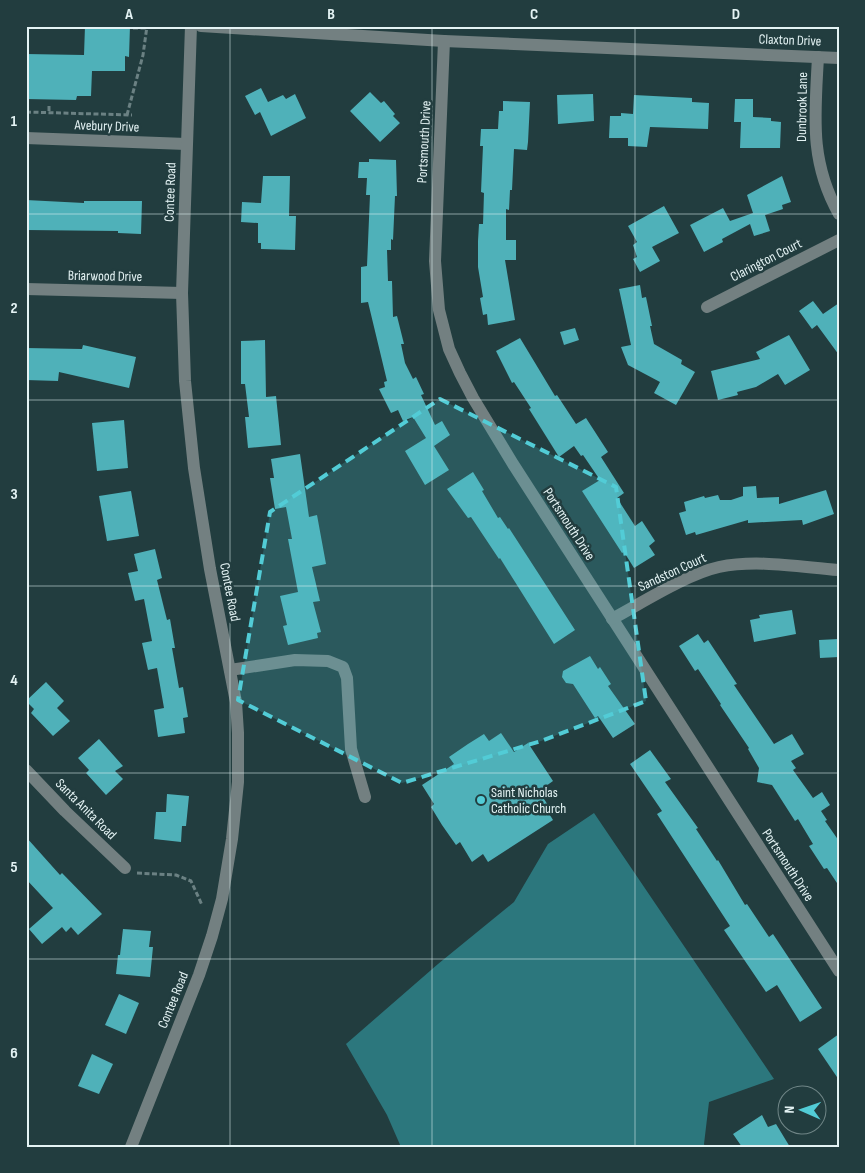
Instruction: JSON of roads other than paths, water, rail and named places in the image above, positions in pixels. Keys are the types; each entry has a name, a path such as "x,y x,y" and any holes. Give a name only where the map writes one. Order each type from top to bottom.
{"street":[{"name":"Contee Road","path":"131,1147 200,975 212,936 222,899 232,839 238,774 238,725 194,468 185,381 182,292 191,26"},
{"name":"Claxton Drive","path":"201,26 444,41 839,58"},
{"name":"Portsmouth Drive","path":"444,41 435,261 437,290 444,332 449,349 473,398 513,464 839,971"},
{"name":"Dunbrook Lane","path":"818,57 815,130 817,154 828,192 839,214"},
{"name":"Avebury Drive","path":"26,138 186,144"},
{"name":"Clarington Court","path":"707,307 839,240"},
{"name":"Briarwood Drive","path":"26,289 182,292"},
{"name":"Sandston Court","path":"612,619 692,577 718,567 754,564 838,570"},
{"path":"230,670 295,660 328,661 343,667 347,678 351,749 365,796"},
{"name":"Santa Anita Road","path":"26,770 65,811 125,868"}],"place":[{"name":"Saint Nicholas Catholic Church","path":"481,800"}]}
